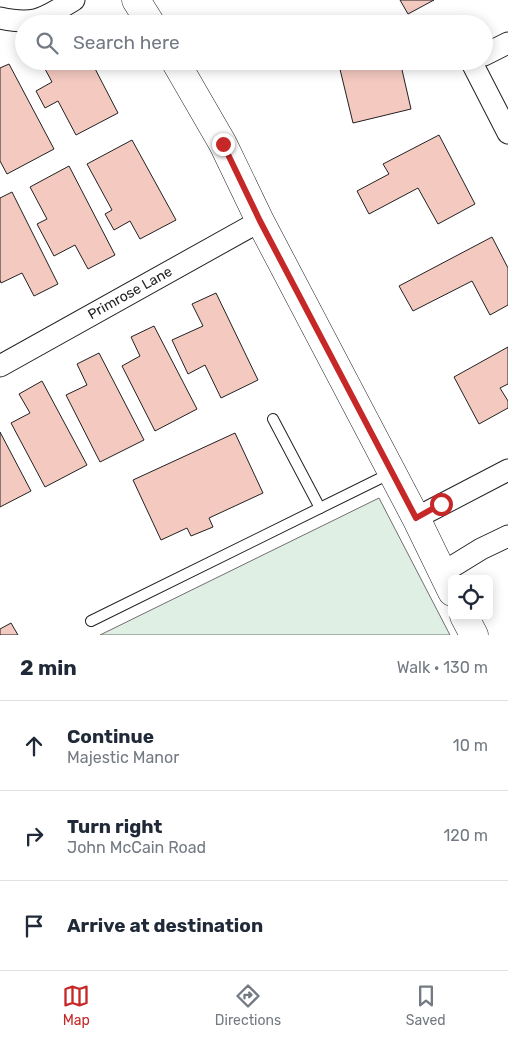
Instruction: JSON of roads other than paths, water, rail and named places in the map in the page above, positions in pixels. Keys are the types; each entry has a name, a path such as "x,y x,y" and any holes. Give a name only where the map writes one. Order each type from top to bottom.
{"main road":[{"path":"136,0 145,15"},
{"path":"180,70 223,144 260,221 416,518 447,583"},
{"path":"466,620 474,635"}],"street":[{"path":"48,15 74,0"},
{"path":"0,18 15,21"},
{"path":"493,50 508,43"},
{"path":"476,70 508,133"},
{"name":"Primrose Lane","path":"0,366 260,221"},
{"path":"416,518 508,470"},
{"path":"447,583 481,549 508,536"}],"lane":[{"path":"273,419 320,508"},
{"path":"91,621 392,472"}]}
